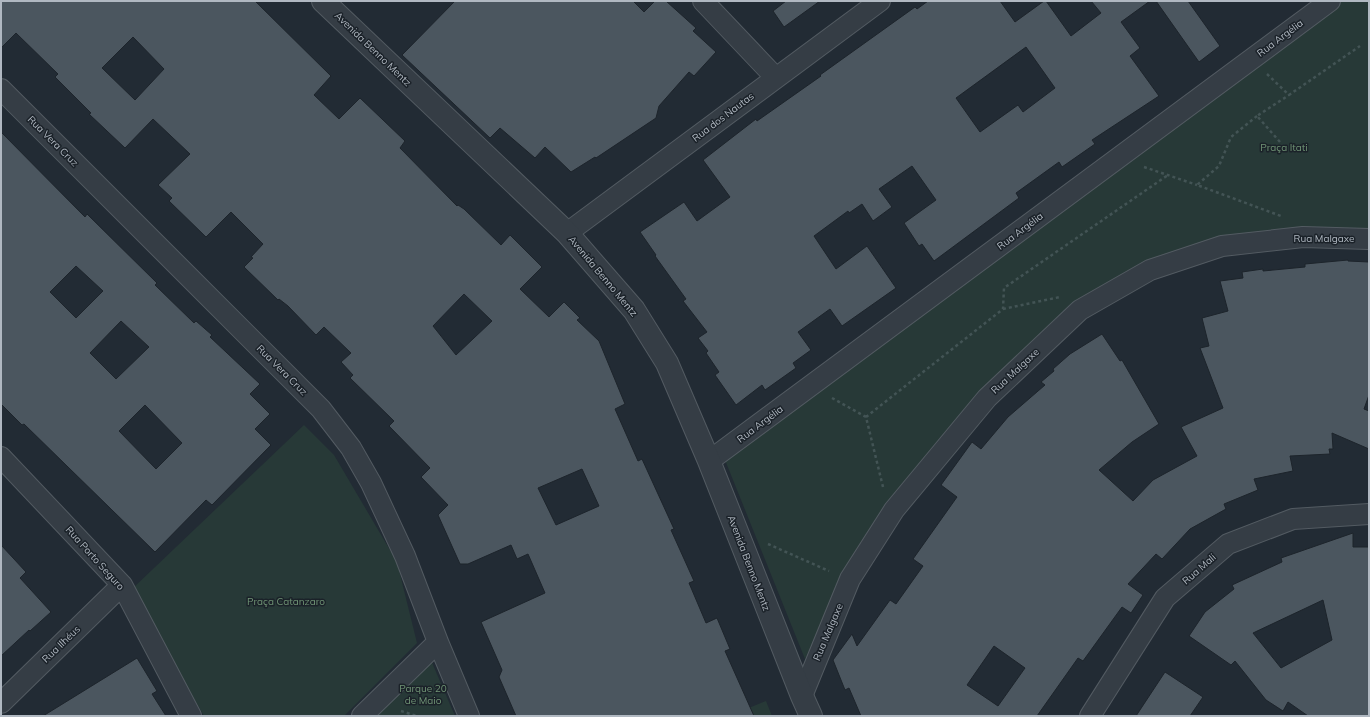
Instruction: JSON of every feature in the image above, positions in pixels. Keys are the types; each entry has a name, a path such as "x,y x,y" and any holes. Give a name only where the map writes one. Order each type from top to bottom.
{"street":[{"name":"Avenida Benno Mentz","path":"323,1 567,233 634,310 667,363 709,462 811,716"},
{"path":"703,1 776,78"},
{"name":"Rua dos Nautas","path":"567,233 880,1"},
{"name":"Rua Argélia","path":"709,462 1330,1"},
{"name":"Rua Vera Cruz","path":"1,90 321,409 351,448 371,482 405,556 438,642 469,716"},
{"name":"Rua Malgaxe","path":"802,696 850,579 894,510 987,398 1080,310 1150,270 1222,246 1303,237 1369,238"},
{"name":"Rua Porto Seguro","path":"1,458 122,585 191,716"},
{"name":"Rua Mali","path":"1090,716 1165,598 1228,544 1293,519 1369,514"},
{"name":"Rua Ilhéus","path":"1,703 122,585"},
{"path":"362,716 438,642"}],"path":[{"path":"1197,185 1219,166 1231,137 1257,116 1360,46"},
{"path":"1263,70 1289,94"},
{"path":"1257,116 1280,142"},
{"path":"1138,164 1285,217"},
{"path":"1003,309 1004,288 1168,175"},
{"path":"866,417 1003,309 1063,296"},
{"path":"836,392 829,397 866,417 884,492"},
{"path":"767,550 764,542 832,572"}],"green space":[{"name":"Praça Itati","path":"1339,1 1369,1 1369,229 1302,229 1083,298 844,578 805,659 725,460"},
{"name":"Praça Catanzaro","path":"304,425 334,455 397,562 417,643 344,716 204,716 131,590"},
{"name":"Parque 20 de Maio","path":"430,658 455,716 372,716"},
{"path":"766,701 772,716 729,716"}],"building":[{"path":"1,1 255,1 331,76 314,95 339,119 360,98 405,141 400,148 457,206 458,205 464,209 501,245 510,235 542,267 520,289 549,317 564,302 580,318 577,320 599,341 625,404 615,409 638,461 642,459 674,529 671,530 694,581 689,583 706,623 717,618 730,649 725,651 754,716 516,716 499,677 502,670 481,622 545,593 528,554 517,559 511,545 468,564 460,564 438,515 448,505 421,477 430,468 389,426 394,421 350,378 353,375 341,362 351,353 324,327 316,335 288,306 279,299 278,300 244,267 253,258 251,257 263,244 231,212 206,237 169,201 172,198 158,185 190,154 153,119 125,148 89,114 91,113 55,77 58,74 16,33 1,48","holes":["133,37 164,69 135,100 102,68","464,294 492,321 456,355 433,326","582,469 599,506 556,525 538,488"]},
{"path":"455,1 633,1 644,12 655,1 666,1 696,28 693,31 716,52 694,76 689,72 659,106 656,118 596,158 595,157 571,172 545,147 535,158 500,128 490,138 402,55"},
{"path":"786,1 820,1 784,27 773,11"},
{"path":"928,1 1000,1 1015,22 1046,1 1071,36 1101,13 1091,1 1150,1 1121,22 1140,48 1130,56 1159,96 1092,140 1095,144 1062,167 1059,162 1016,193 1019,198 934,261 922,244 919,246 904,223 936,200 912,166 879,189 892,207 873,221 862,204 849,213 848,211 814,236 836,269 867,246 896,288 842,326 830,309 798,332 811,350 793,363 796,368 765,390 762,385 736,405 715,375 719,372 706,353 708,351 698,338 707,332 683,301 686,299 655,256 656,255 640,232 684,202 697,221 730,197 703,160 756,119 757,121 821,76 820,75 915,7 917,9","holes":["1026,47 1055,88 1023,112 1018,105 980,132 956,98"]},
{"path":"1156,1 1188,1 1220,46 1199,62"},
{"path":"1,132 85,217 87,214 157,283 155,285 194,323 196,321 212,335 210,337 260,384 250,394 270,414 255,429 271,445 212,505 206,500 155,552 24,424 22,425 1,404","holes":["76,266 103,291 76,318 50,292","121,321 149,347 116,379 90,353","145,405 182,443 156,469 119,431"]},
{"path":"1348,260 1369,262 1369,395 1364,409 1369,411 1369,449 1332,433 1333,449 1329,449 1330,454 1290,456 1293,471 1254,479 1258,490 1224,504 1226,509 1190,529 1162,559 1156,554 1128,584 1143,595 1131,613 1122,607 1083,661 1078,658 1037,716 861,716 849,688 845,690 833,660 852,634 857,646 890,600 896,604 923,566 913,559 957,497 941,485 972,442 981,449 1008,417 1045,385 1041,382 1054,371 1053,369 1070,354 1102,334 1120,361 1122,360 1159,424 1132,442 1099,470 1133,501 1153,480 1197,456 1181,427 1223,408 1200,348 1209,346 1202,318 1228,311 1220,281 1243,278 1242,272 1263,269 1263,271 1305,267 1305,264","holes":["994,646 1025,668 998,706 967,685"]},
{"path":"1353,533 1353,547 1369,547 1369,716 1308,716 1288,702 1283,711 1266,700 1235,661 1231,665 1189,636 1205,612 1234,589 1232,585 1282,562 1281,558","holes":["1323,600 1332,640 1281,668 1253,633"]},
{"path":"1,545 26,572 20,578 51,612 1,656"},
{"path":"137,658 157,691 152,694 166,716 43,716"},
{"path":"1165,672 1203,697 1190,716 1136,716"}]}
